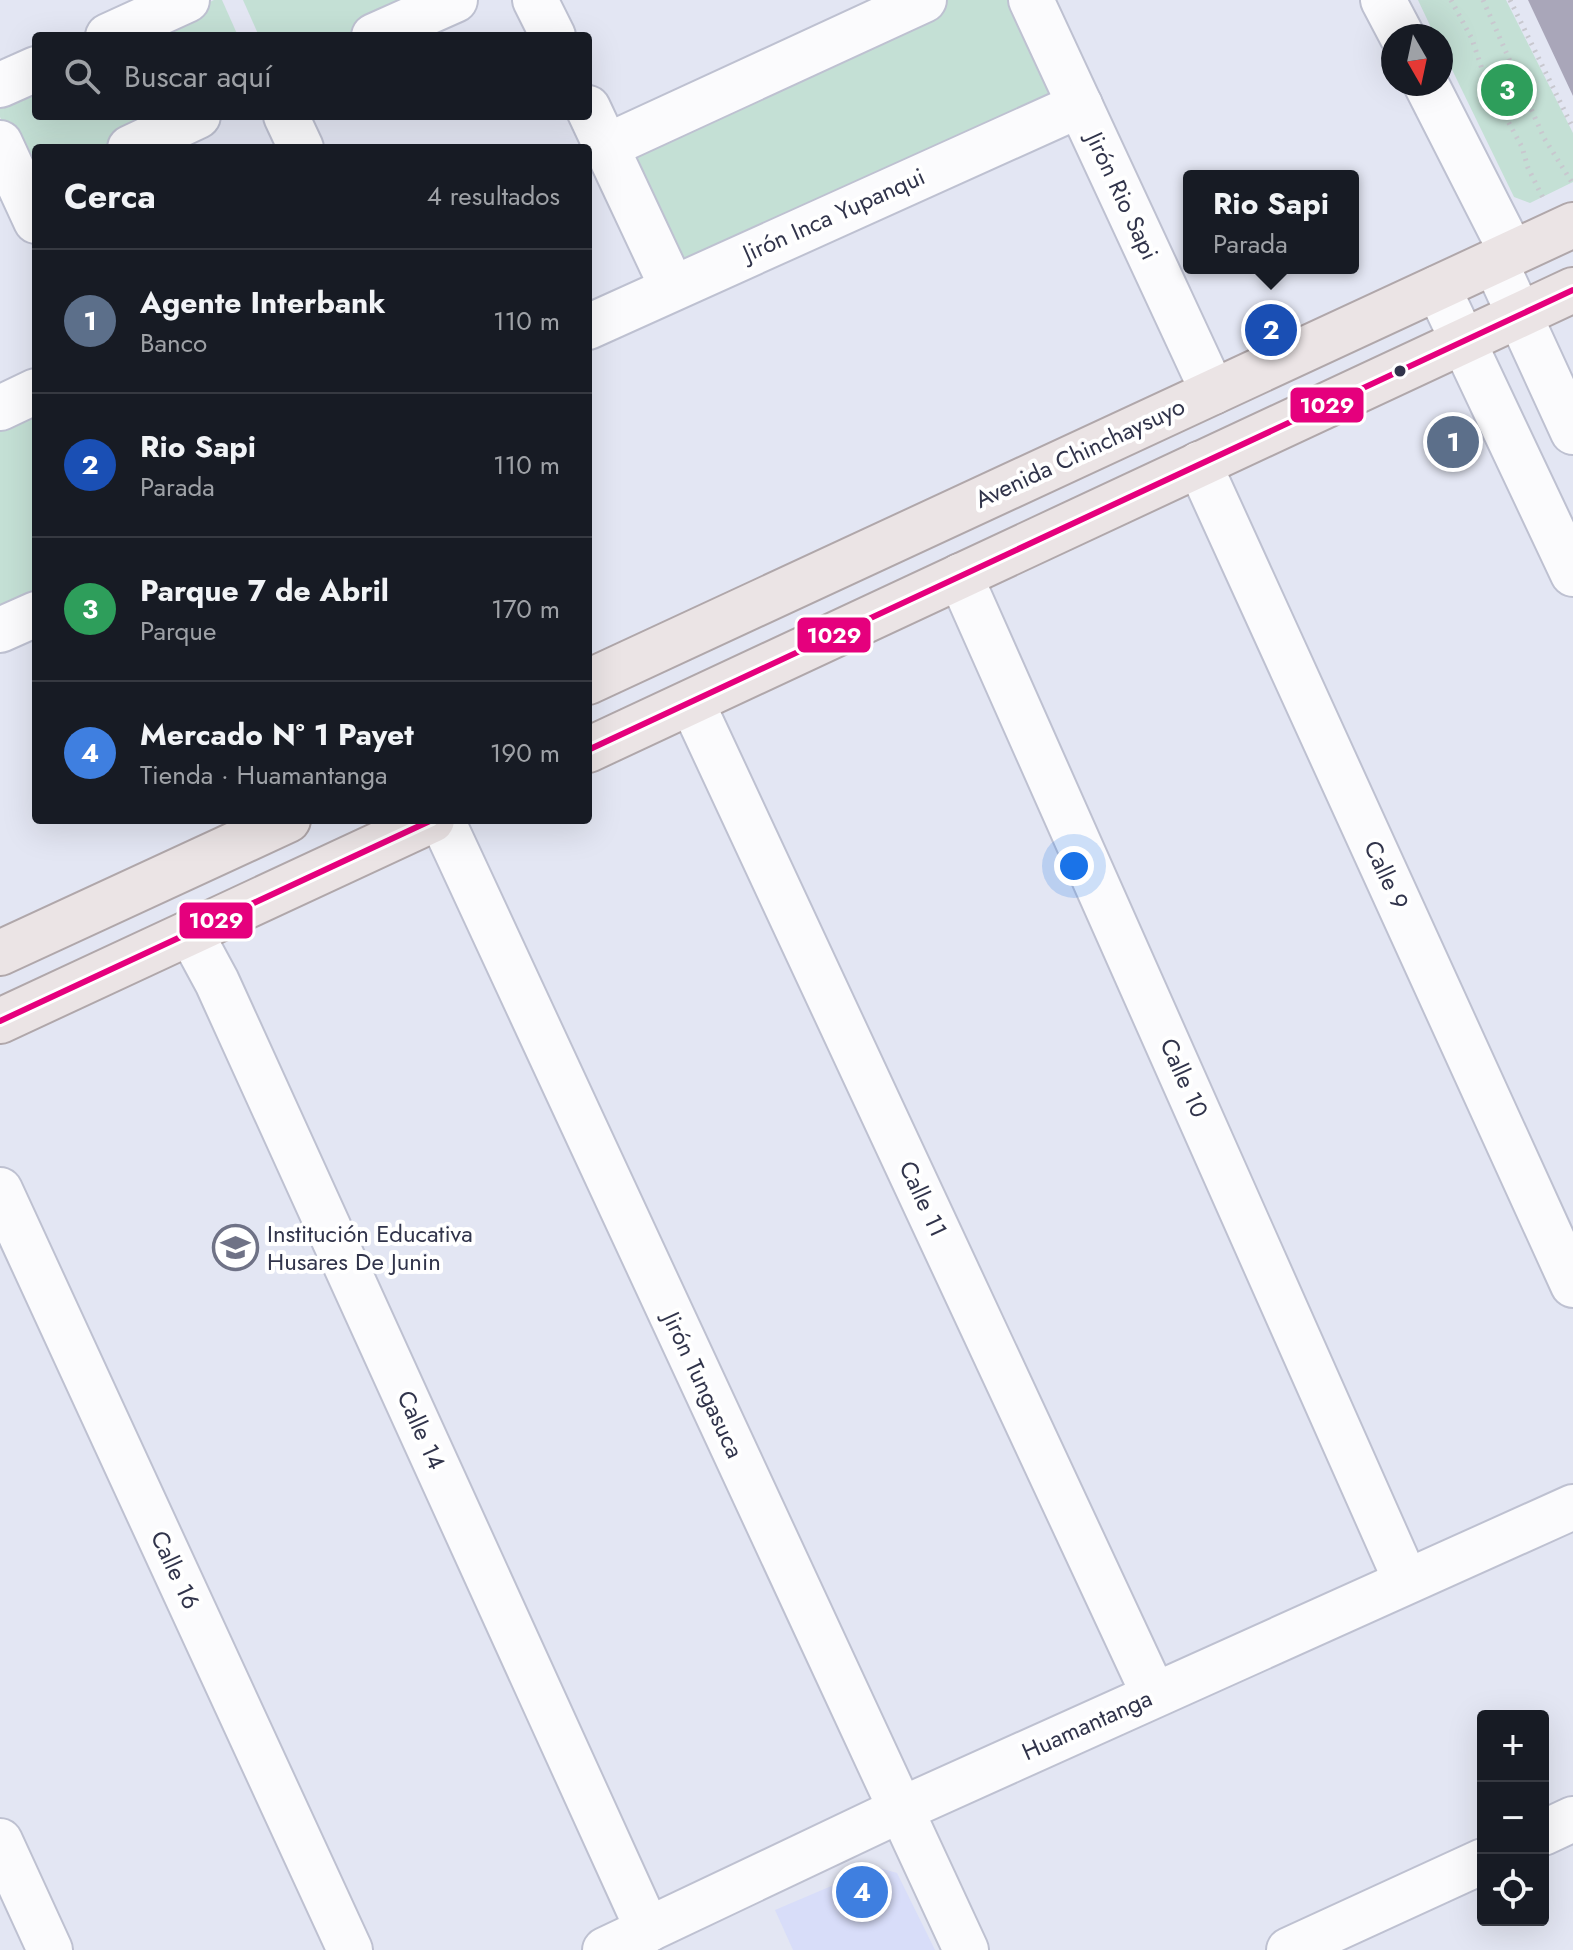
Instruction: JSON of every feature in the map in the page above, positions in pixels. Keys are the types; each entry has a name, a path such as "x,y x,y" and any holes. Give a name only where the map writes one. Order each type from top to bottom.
{"main road":[{"name":"Avenida Chinchaysuyo","path":"592,680 1504,258 1559,213"},
{"path":"592,748 1573,290"},
{"path":"0,953 279,824"},
{"path":"0,1021 423,824"}],"street":[{"path":"117,32 187,0"},
{"path":"383,32 455,0"},
{"path":"535,0 551,32"},
{"path":"672,287 597,127 924,0"},
{"name":"Jirón Rio Sapi","path":"1031,0 1213,392"},
{"path":"1383,0 1396,24"},
{"path":"0,85 32,71"},
{"path":"1431,96 1504,258 1520,316 1573,432"},
{"name":"Jirón Inca Yupanqui","path":"592,325 1080,105"},
{"path":"138,144 190,120"},
{"path":"288,120 299,144"},
{"path":"0,143 32,203"},
{"path":"1438,288 1573,574"},
{"path":"0,408 32,393"},
{"name":"Calle 9","path":"1199,464 1573,1285"},
{"name":"Calle 10","path":"960,576 1406,1581"},
{"path":"0,630 32,616"},
{"name":"Calle 11","path":"692,703 1154,1695"},
{"name":"Jirón Tungasuca","path":"444,824 966,1950"},
{"name":"Calle 14","path":"190,932 217,982 648,1930"},
{"name":"Calle 16","path":"0,1190 350,1950"},
{"name":"Huamantanga","path":"605,1950 900,1810 1573,1507"},
{"path":"1549,1830 1573,1819"},
{"path":"0,1841 50,1950"},
{"path":"1289,1950 1477,1864"}],"path":[{"path":"1451,0 1472,39 1486,81 1522,147 1533,181 1559,213"},
{"path":"1483,0 1544,138 1573,184"},
{"path":"1510,0 1573,128"}],"shaded area":[{"path":"876,1867 897,1873 935,1950 793,1950 775,1910"}],"green space":[{"path":"214,0 222,0 236,32 146,32"},
{"path":"243,0 427,0 354,32 257,32"},
{"path":"947,0 1019,0 1067,102 677,276 618,151"},
{"path":"1418,0 1506,0 1573,133 1573,182 1530,203 1514,197 1453,72 1453,24 1429,24"},
{"path":"32,85 32,120 166,120 115,144 32,144 31,184 0,117 0,100"},
{"path":"32,407 32,600 0,615 0,422"}],"building":[{"path":"1528,0 1573,0 1573,96"}],"transit line":[{"name":"1029","path":"592,748 1573,290"},
{"name":"1029","path":"0,1021 423,824"}],"place":[{"name":"Parque 7 de Abril","path":"1507,90"},
{"name":"Rio Sapi","path":"1271,330"},
{"name":"Agente Interbank","path":"1453,442"},
{"name":"Institución Educativa Husares De Junin","path":"236,1248"},
{"name":"Mercado N° 1 Payet","path":"862,1892"}]}
